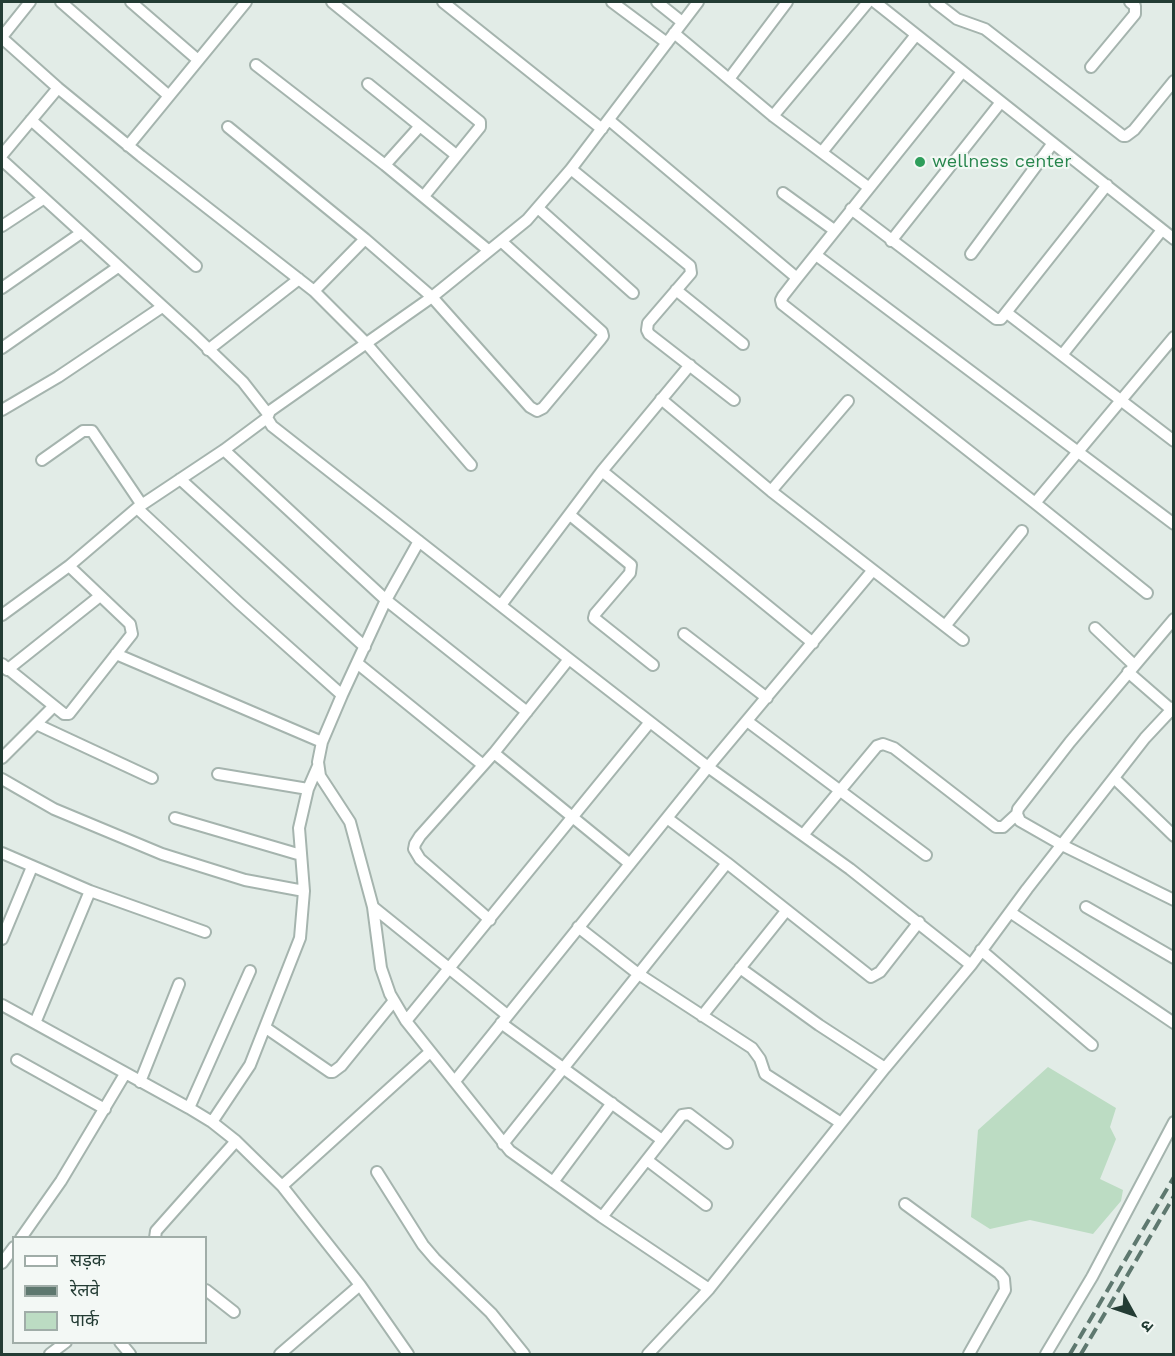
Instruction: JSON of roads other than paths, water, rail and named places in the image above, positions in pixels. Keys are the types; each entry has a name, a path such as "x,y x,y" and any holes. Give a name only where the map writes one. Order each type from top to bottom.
{"street":[{"path":"30,2 2,37 58,88 128,146 314,291 365,342 471,465"},
{"path":"61,2 169,96"},
{"path":"131,2 198,60"},
{"path":"128,146 246,2"},
{"path":"332,2 478,119 480,127 424,196"},
{"path":"443,2 602,129"},
{"path":"612,2 667,43"},
{"path":"657,2 682,22"},
{"path":"2,615 69,566 140,506 224,450 365,342 432,297 488,250 501,242 538,208 571,169 698,2"},
{"path":"729,79 787,2"},
{"path":"773,116 868,2"},
{"path":"875,2 1173,239"},
{"path":"935,2 957,19 985,29 1123,136 1134,130 1173,81"},
{"path":"1090,67 1135,14 1135,6 1130,2"},
{"path":"674,33 773,116 868,187"},
{"path":"822,152 916,35"},
{"path":"256,65 424,196 488,250"},
{"path":"962,72 868,187 781,300 785,307 1035,502 1147,593"},
{"path":"368,84 456,155"},
{"path":"2,155 58,88"},
{"path":"891,241 1001,102"},
{"path":"31,120 196,266"},
{"path":"609,120 797,278"},
{"path":"385,165 420,126"},
{"path":"228,127 432,297 530,408 537,411 543,408 603,336 602,332 501,242"},
{"path":"971,254 1053,143"},
{"path":"2,160 243,382 272,426 708,767 919,922 971,965"},
{"path":"571,169 690,266 691,273 648,322 647,330 649,334 734,400"},
{"path":"851,209 996,319 1001,319 1107,185"},
{"path":"783,193 834,230"},
{"path":"2,226 43,199"},
{"path":"538,208 633,293"},
{"path":"1062,355 1162,230"},
{"path":"2,288 81,233"},
{"path":"314,291 365,239"},
{"path":"816,255 1173,524"},
{"path":"2,348 118,267"},
{"path":"208,350 299,279"},
{"path":"676,290 743,344"},
{"path":"2,410 58,377 162,307"},
{"path":"1007,313 1173,441"},
{"path":"1035,502 1173,337"},
{"path":"501,605 602,471 690,365"},
{"path":"661,399 771,491 963,640"},
{"path":"771,491 848,401"},
{"path":"42,460 84,430 92,431 140,506 239,603 342,695"},
{"path":"224,450 386,600 527,712"},
{"path":"602,471 813,643"},
{"path":"180,479 365,647"},
{"path":"570,514 631,566 630,573 594,618 652,665"},
{"path":"945,626 1022,531"},
{"path":"212,1122 250,1065 300,938 304,891 299,828 308,789 318,766 322,742 386,600 419,541"},
{"path":"69,566 130,624 133,630 72,712 67,715 4,667 100,596"},
{"path":"455,1081 708,767 873,570"},
{"path":"803,835 838,790 877,746 888,744 996,827 1003,827 1017,814 1018,809 1070,741 1173,619"},
{"path":"648,1354 709,1289 885,1068 971,965 1145,738 1173,710 1095,628"},
{"path":"684,634 767,698"},
{"path":"116,654 322,742"},
{"path":"490,920 420,859 414,849 415,844 494,753 569,659"},
{"path":"357,663 483,765"},
{"path":"2,758 54,706"},
{"path":"747,721 926,855"},
{"path":"406,1021 650,722"},
{"path":"36,724 152,778"},
{"path":"494,753 630,864"},
{"path":"318,766 320,776 350,822 373,906 381,968 393,1002 406,1021 503,1144 520,1160 709,1289"},
{"path":"218,774 308,789"},
{"path":"1114,778 1173,836"},
{"path":"2,779 54,809 162,854 245,880 304,891"},
{"path":"1017,814 1020,821 1062,845 1173,900"},
{"path":"175,818 301,855"},
{"path":"667,818 727,862 871,977 880,972 919,922"},
{"path":"2,853 90,891 205,932"},
{"path":"503,1144 727,862"},
{"path":"2,939 32,867"},
{"path":"35,1023 90,891"},
{"path":"373,906 450,968 504,1019 563,1069 662,1140"},
{"path":"1086,907 1173,958"},
{"path":"702,1016 786,911"},
{"path":"1010,912 1173,1023"},
{"path":"578,927 638,973 756,1051 765,1074 841,1123"},
{"path":"981,950 1092,1045"},
{"path":"740,968 819,1025 885,1068"},
{"path":"189,1108 250,970"},
{"path":"140,1082 179,984"},
{"path":"266,1029 333,1072 341,1066 393,1002"},
{"path":"2,1005 189,1108 236,1141 282,1186 360,1285 408,1354"},
{"path":"282,1186 430,1052"},
{"path":"17,1060 105,1109"},
{"path":"22,1236 61,1181 125,1074"},
{"path":"553,1182 612,1104"},
{"path":"602,1217 685,1113 727,1143"},
{"path":"1046,1354 1092,1277 1173,1122"},
{"path":"155,1236 156,1231 236,1141"},
{"path":"647,1160 706,1205"},
{"path":"377,1172 423,1245 491,1313 524,1354"},
{"path":"905,1204 1004,1279 1005,1290 969,1354"},
{"path":"2,1263 12,1250"},
{"path":"280,1354 360,1285"},
{"path":"207,1291 234,1312"},
{"path":"50,1354 63,1344"}],"railway":[{"path":"1070,1354 1174,1177"},
{"path":"1081,1354 1174,1196"}],"place":[{"name":"wellness center","path":"920,162"}]}
